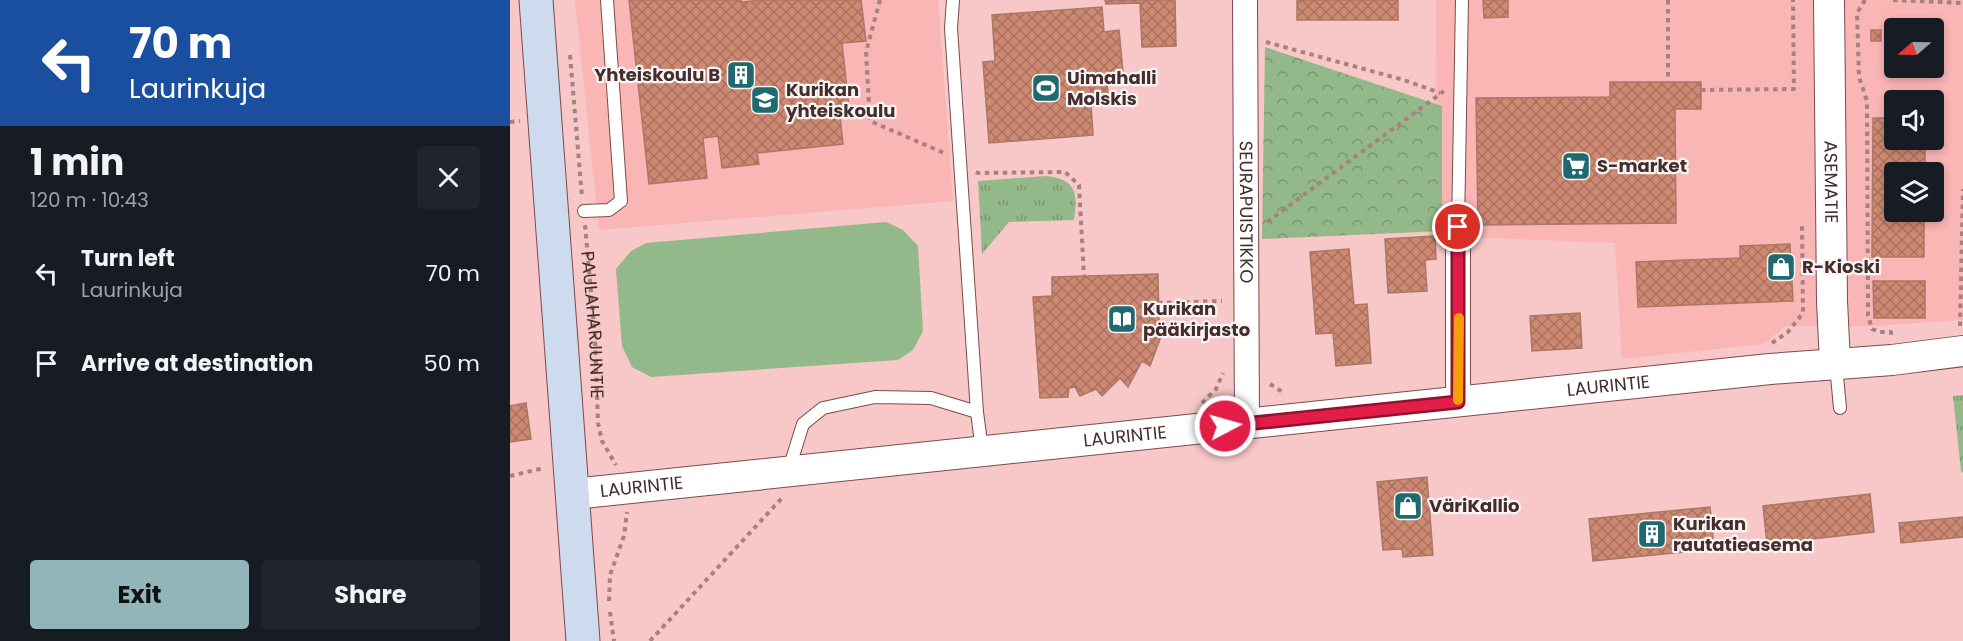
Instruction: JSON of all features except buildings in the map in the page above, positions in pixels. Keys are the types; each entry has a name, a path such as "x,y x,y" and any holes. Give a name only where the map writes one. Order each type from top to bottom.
{"main road":[{"name":"PAULAHARJUNTIE","path":"536,0 583,641"}],"street":[{"name":"SEURAPUISTIKKO","path":"1245,0 1247,424"},
{"name":"ASEMATIE","path":"1829,0 1832,301 1835,363"},
{"path":"1458,227 1458,402"},
{"name":"LAURINTIE","path":"573,494 623,489 787,483 982,453 1770,369 1962,352"}],"lane":[{"path":"584,211 609,210 621,201 608,0"},
{"path":"953,0 951,28 977,412 982,453"},
{"path":"1458,227 1462,0"},
{"path":"1835,363 1840,408"},
{"path":"787,483 803,424 823,408 875,397 931,398 977,412"}],"path":[{"path":"1668,0 1668,82"},
{"path":"1701,90 1794,89 1793,0"},
{"path":"1865,0 1857,13 1859,77 1867,101 1868,315"},
{"path":"1893,0 1963,3"},
{"path":"1261,40 1404,80 1441,93"},
{"name":"PAULAHARJUNTIE","path":"569,48 595,337 598,423 602,441 620,471 628,517 624,536 610,575 609,603 614,641"},
{"path":"1262,226 1461,79"},
{"path":"1962,352 1963,189"},
{"path":"1770,369 1767,346 1788,333 1803,313 1802,226"},
{"path":"1083,252 1084,276"},
{"path":"1158,303 1222,302"},
{"path":"650,641 787,483"}],"shaded area":[{"name":"Kurikan yhteiskoulu","path":"575,0 938,0 953,201 599,230"},
{"path":"1436,0 1963,0 1963,320 1874,326 1786,326 1763,344 1622,359 1615,243 1435,236"}],"green space":[{"path":"1265,47 1442,106 1442,231 1262,239"},
{"path":"1046,176 1064,180 1073,189 1076,202 1074,220 1009,222 982,254 978,181"},
{"path":"886,222 903,230 918,246 923,331 913,350 898,360 651,377 632,367 622,346 616,269 631,251 646,243"},
{"path":"1963,395 1963,473 1953,396"}],"slow traffic":[{"path":"1458,400 1459,318"}],"place":[{"name":"Yhteiskoulu B","path":"741,75"},
{"name":"Uimahalli Molskis","path":"1046,88"},
{"name":"Kurikan yhteiskoulu","path":"765,100"},
{"name":"S-market","path":"1576,166"},
{"name":"R-Kioski","path":"1781,267"},
{"name":"Kurikan pääkirjasto","path":"1122,319"},
{"name":"VäriKallio","path":"1408,506"},
{"name":"Kurikan rautatieasema","path":"1652,534"}],"route":[{"path":"1225,426 1458,402 1458,227"}]}
